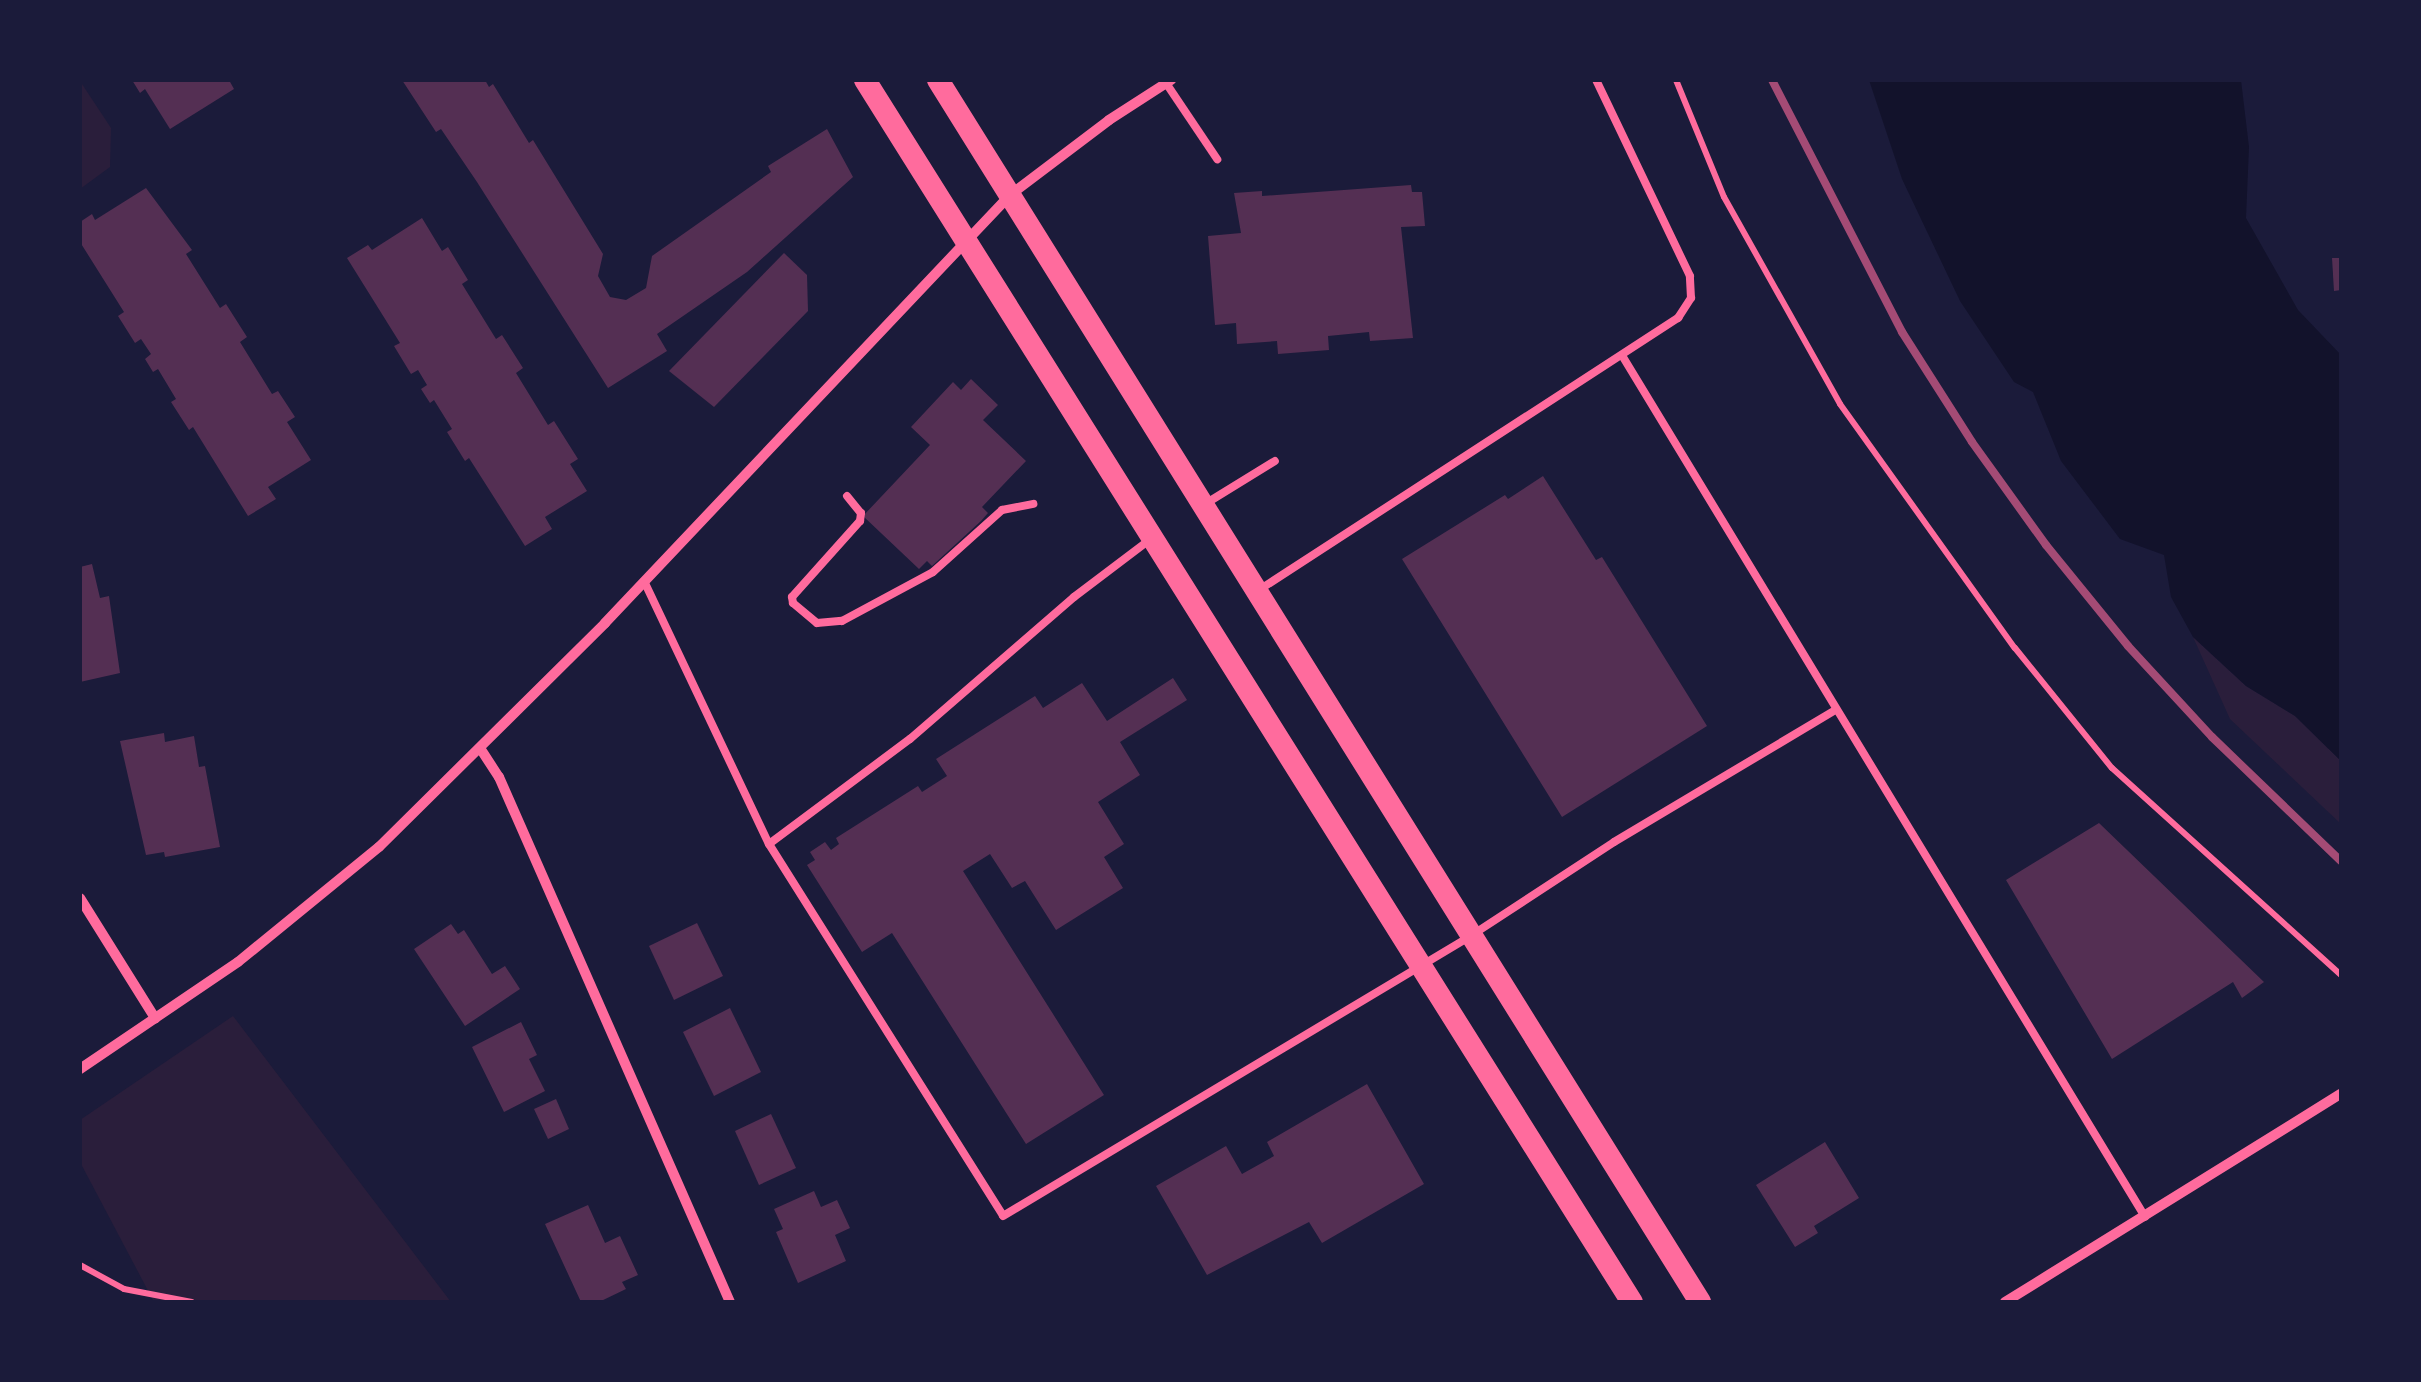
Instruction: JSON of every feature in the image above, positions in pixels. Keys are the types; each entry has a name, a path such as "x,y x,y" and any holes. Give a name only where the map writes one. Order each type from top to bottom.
{"main road":[{"path":"865,80 1632,1302"},
{"path":"938,80 1700,1302"}],"street":[{"path":"80,1069 308,908 379,847 644,581 1010,196 1168,82"},
{"path":"480,748 499,778 730,1302"},
{"path":"80,898 155,1018"},
{"path":"2005,1302 2341,1094"}],"lane":[{"path":"1255,592 1678,318 1691,298 1690,276 1596,80"},
{"path":"1168,82 1216,159"},
{"path":"1623,356 2145,1216"},
{"path":"1201,506 1275,461"},
{"path":"847,496 861,513 860,521 792,597 793,603 817,622 842,620 918,580 946,562 1002,510 1033,504"},
{"path":"769,844 910,739 1074,597 1152,538"},
{"path":"644,581 769,844 1003,1216 1420,967 1614,842 1835,710"}],"path":[{"path":"1676,80 1724,197 1840,404 2015,648 2112,768 2341,975"},
{"path":"80,1265 124,1288 192,1302"}],"shaded area":[{"path":"1869,80 2241,80 2249,147 2246,218 2298,310 2341,355 2341,761 2295,716 2246,686 2193,637 2171,597 2164,555 2120,539 2061,461 2033,392 2014,382 1960,301 1902,179"},
{"path":"80,81 111,128 110,167 80,189"},
{"path":"2193,637 2246,686 2295,716 2341,761 2341,824 2230,719"},
{"path":"233,1016 451,1302 154,1302 80,1162 80,1120"}],"building":[{"path":"132,80 229,80 234,89 170,129 145,89 140,93"},
{"path":"402,80 485,80 489,87 493,84 529,143 533,140 603,254 598,276 610,297 626,300 646,288 652,256 771,172 768,166 827,129 853,177 747,272 657,334 667,351 608,388 477,182 441,129 436,132"},
{"path":"1411,185 1412,192 1422,192 1425,226 1401,227 1413,338 1370,341 1369,332 1328,336 1329,350 1278,354 1277,341 1237,344 1236,323 1215,325 1208,236 1241,233 1234,193 1262,191 1262,196"},
{"path":"146,188 192,250 186,254 220,308 226,304 247,337 240,342 272,394 278,391 295,417 287,422 311,460 268,487 276,499 248,516 193,427 189,430 171,402 176,399 158,369 153,372 145,359 151,354 141,339 135,343 118,316 124,312 80,242 80,222 92,214 95,220"},
{"path":"422,218 442,251 448,247 468,280 462,284 496,339 502,335 523,368 516,373 548,425 554,421 578,459 570,464 587,491 545,517 552,529 525,546 469,458 465,461 447,432 452,429 434,400 430,403 421,389 427,385 418,370 411,374 394,346 400,343 347,258 368,245 372,250"},
{"path":"784,253 807,275 808,311 714,407 669,371"},
{"path":"2332,258 2341,258 2341,290 2334,291"},
{"path":"971,379 998,405 983,420 1026,461 982,507 988,513 981,521 932,566 927,561 919,569 863,516 930,445 911,427 953,382 961,390"},
{"path":"1543,476 1596,560 1602,557 1707,726 1562,817 1402,559"},
{"path":"92,564 100,598 109,596 120,673 80,682 80,567"},
{"path":"1173,678 1187,700 1120,742 1140,775 1098,802 1124,844 1104,857 1123,888 1056,930 1025,881 1012,888 990,854 963,871 1104,1095 1026,1144 892,933 862,952 807,865 815,860 810,852 825,842 831,850 839,844 836,838 918,786 922,792 947,776 936,759 1035,696 1043,708 1082,683 1107,721"},
{"path":"164,733 165,742 194,736 199,767 205,766 220,847 165,857 164,852 146,855 120,741"},
{"path":"2099,823 2264,982 2242,998 2233,982 2112,1059 2006,880"},
{"path":"697,923 723,976 674,1000 649,946"},
{"path":"451,924 458,934 464,930 492,974 505,966 520,989 465,1026 414,949"},
{"path":"730,1008 761,1072 714,1096 683,1032"},
{"path":"521,1022 537,1055 529,1059 545,1091 504,1112 472,1047"},
{"path":"1367,1084 1424,1184 1322,1243 1309,1222 1207,1275 1156,1186 1226,1146 1242,1174 1274,1156 1267,1142"},
{"path":"556,1099 569,1129 548,1139 534,1109"},
{"path":"771,1114 796,1168 759,1185 735,1131"},
{"path":"1825,1142 1859,1198 1814,1226 1818,1233 1795,1247 1756,1185"},
{"path":"814,1191 821,1207 837,1200 850,1228 835,1235 846,1261 798,1283 776,1232 783,1229 774,1209"},
{"path":"588,1205 605,1243 620,1236 638,1275 622,1282 626,1289 599,1302 581,1302 545,1224"}],"railway":[{"path":"1772,80 1902,332 1972,442 2046,545 2128,646 2212,737 2341,861"}]}
